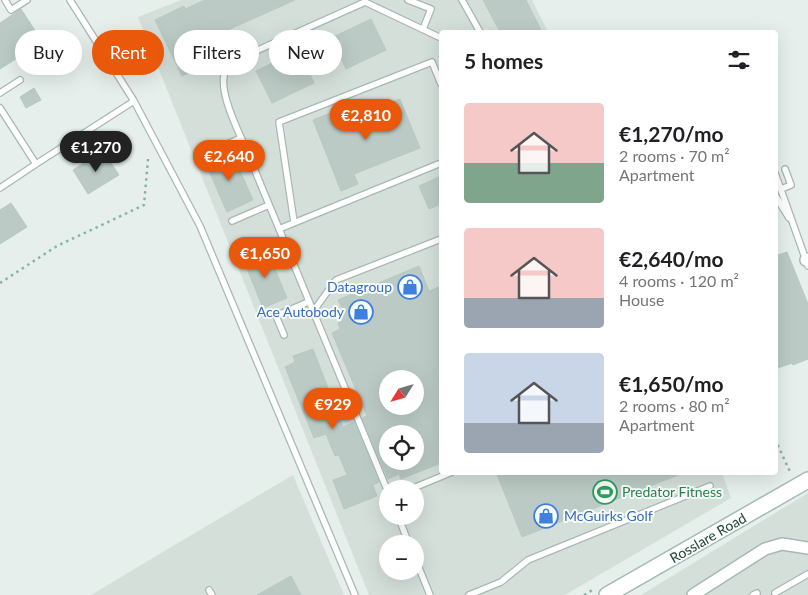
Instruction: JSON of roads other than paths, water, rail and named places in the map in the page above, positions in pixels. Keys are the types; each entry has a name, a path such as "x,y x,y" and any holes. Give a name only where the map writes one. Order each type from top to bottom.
{"main road":[{"name":"Rosslare Road","path":"607,595 808,480"}],"street":[{"path":"693,595 765,549 782,544 808,548"}],"lane":[{"path":"5,0 11,10 27,0"},
{"path":"70,0 134,102 200,226 355,595"},
{"path":"408,0 431,10 423,29"},
{"path":"462,0 479,30"},
{"path":"383,480 241,138 222,82 226,68 238,59 365,1 439,37"},
{"path":"294,222 279,122 432,62 439,79"},
{"path":"0,93 20,80"},
{"path":"0,188 134,102"},
{"path":"0,108 36,164"},
{"path":"212,151 241,138"},
{"path":"279,229 439,164"},
{"path":"781,189 791,185 785,169"},
{"path":"778,181 788,208 789,218"},
{"path":"778,200 789,218 807,262"},
{"path":"232,221 269,205"},
{"path":"312,313 336,280 439,240"},
{"path":"284,335 276,316 308,302"},
{"path":"424,484 445,475"},
{"path":"469,595 500,582 528,560 710,486"},
{"path":"775,593 808,574"},
{"path":"424,580 430,595"}],"place":[{"name":"Datagroup","path":"410,287"},
{"name":"Ace Autobody","path":"361,312"},
{"name":"Predator Fitness","path":"605,492"},
{"name":"McGuirks Golf","path":"546,516"}]}
